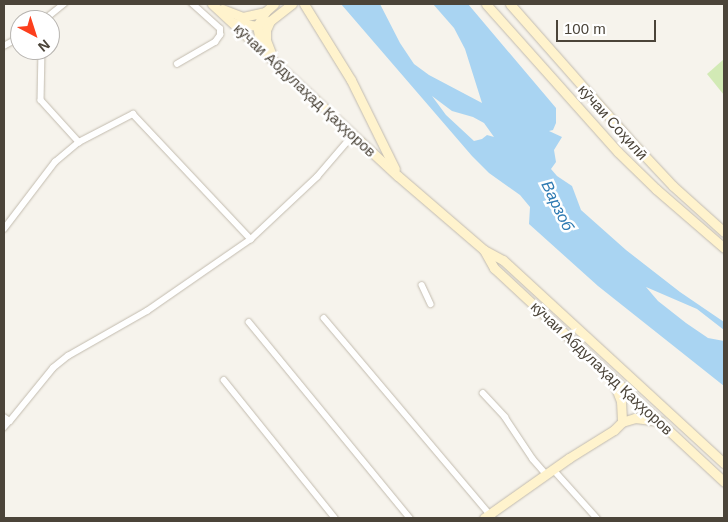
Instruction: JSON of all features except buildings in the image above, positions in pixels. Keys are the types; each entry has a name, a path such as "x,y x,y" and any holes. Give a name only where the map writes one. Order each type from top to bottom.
{"main road":[{"path":"213,4 243,18 265,12"},
{"name":"кӯчаи Абдулаҳад Қаҳҳоров","path":"213,4 262,47 398,176 484,250 503,260 724,462"},
{"path":"262,47 257,26 265,12 274,4"},
{"path":"232,22 257,26 270,21 291,4"},
{"name":"кӯчаи Абдулаҳад Қаҳҳоров","path":"304,4 351,80 398,176"},
{"path":"486,4 571,102 656,189 724,248"},
{"name":"кӯчаи Соҳилӣ","path":"510,4 584,90 673,186 724,232"},
{"path":"270,21 266,30 266,40 269,50 280,65"},
{"path":"571,102 581,99 584,90"},
{"name":"кӯчаи Абдулаҳад Қаҳҳоров","path":"484,250 494,268 724,482"},
{"path":"613,380 621,401 622,422"},
{"path":"489,517 550,471 614,430 622,422 635,418 660,421"}],"street":[{"path":"177,64 215,42 220,35 220,29 192,4"},
{"path":"42,60 41,100 79,142"},
{"path":"4,229 55,162 79,142 129,115 136,115 251,239"},
{"path":"4,428 53,368 68,356 147,311 251,239 317,177 353,135"},
{"path":"422,285 431,304"},
{"path":"324,318 489,517"},
{"path":"249,322 410,518"},
{"path":"224,380 335,518"},
{"path":"483,393 505,417 533,459 550,471 597,518"},
{"path":"4,417 10,421"}],"green space":[{"path":"724,59 724,95 707,74"}],"water":[{"name":"Варзоб","path":"341,4 380,4 400,43 414,64 429,75 482,103 465,49 454,28 433,4 468,4 556,108 556,123 553,130 549,131 562,137 554,150 556,162 551,169 557,176 572,186 581,210 626,250 680,292 724,322 724,330 697,309 646,287 658,301 686,323 708,338 724,341 724,386 598,286 529,224 530,207 520,195 489,173 472,156","holes":["432,96 452,111 473,117 484,123 494,137 487,135 482,139 474,141 446,115"]}]}
